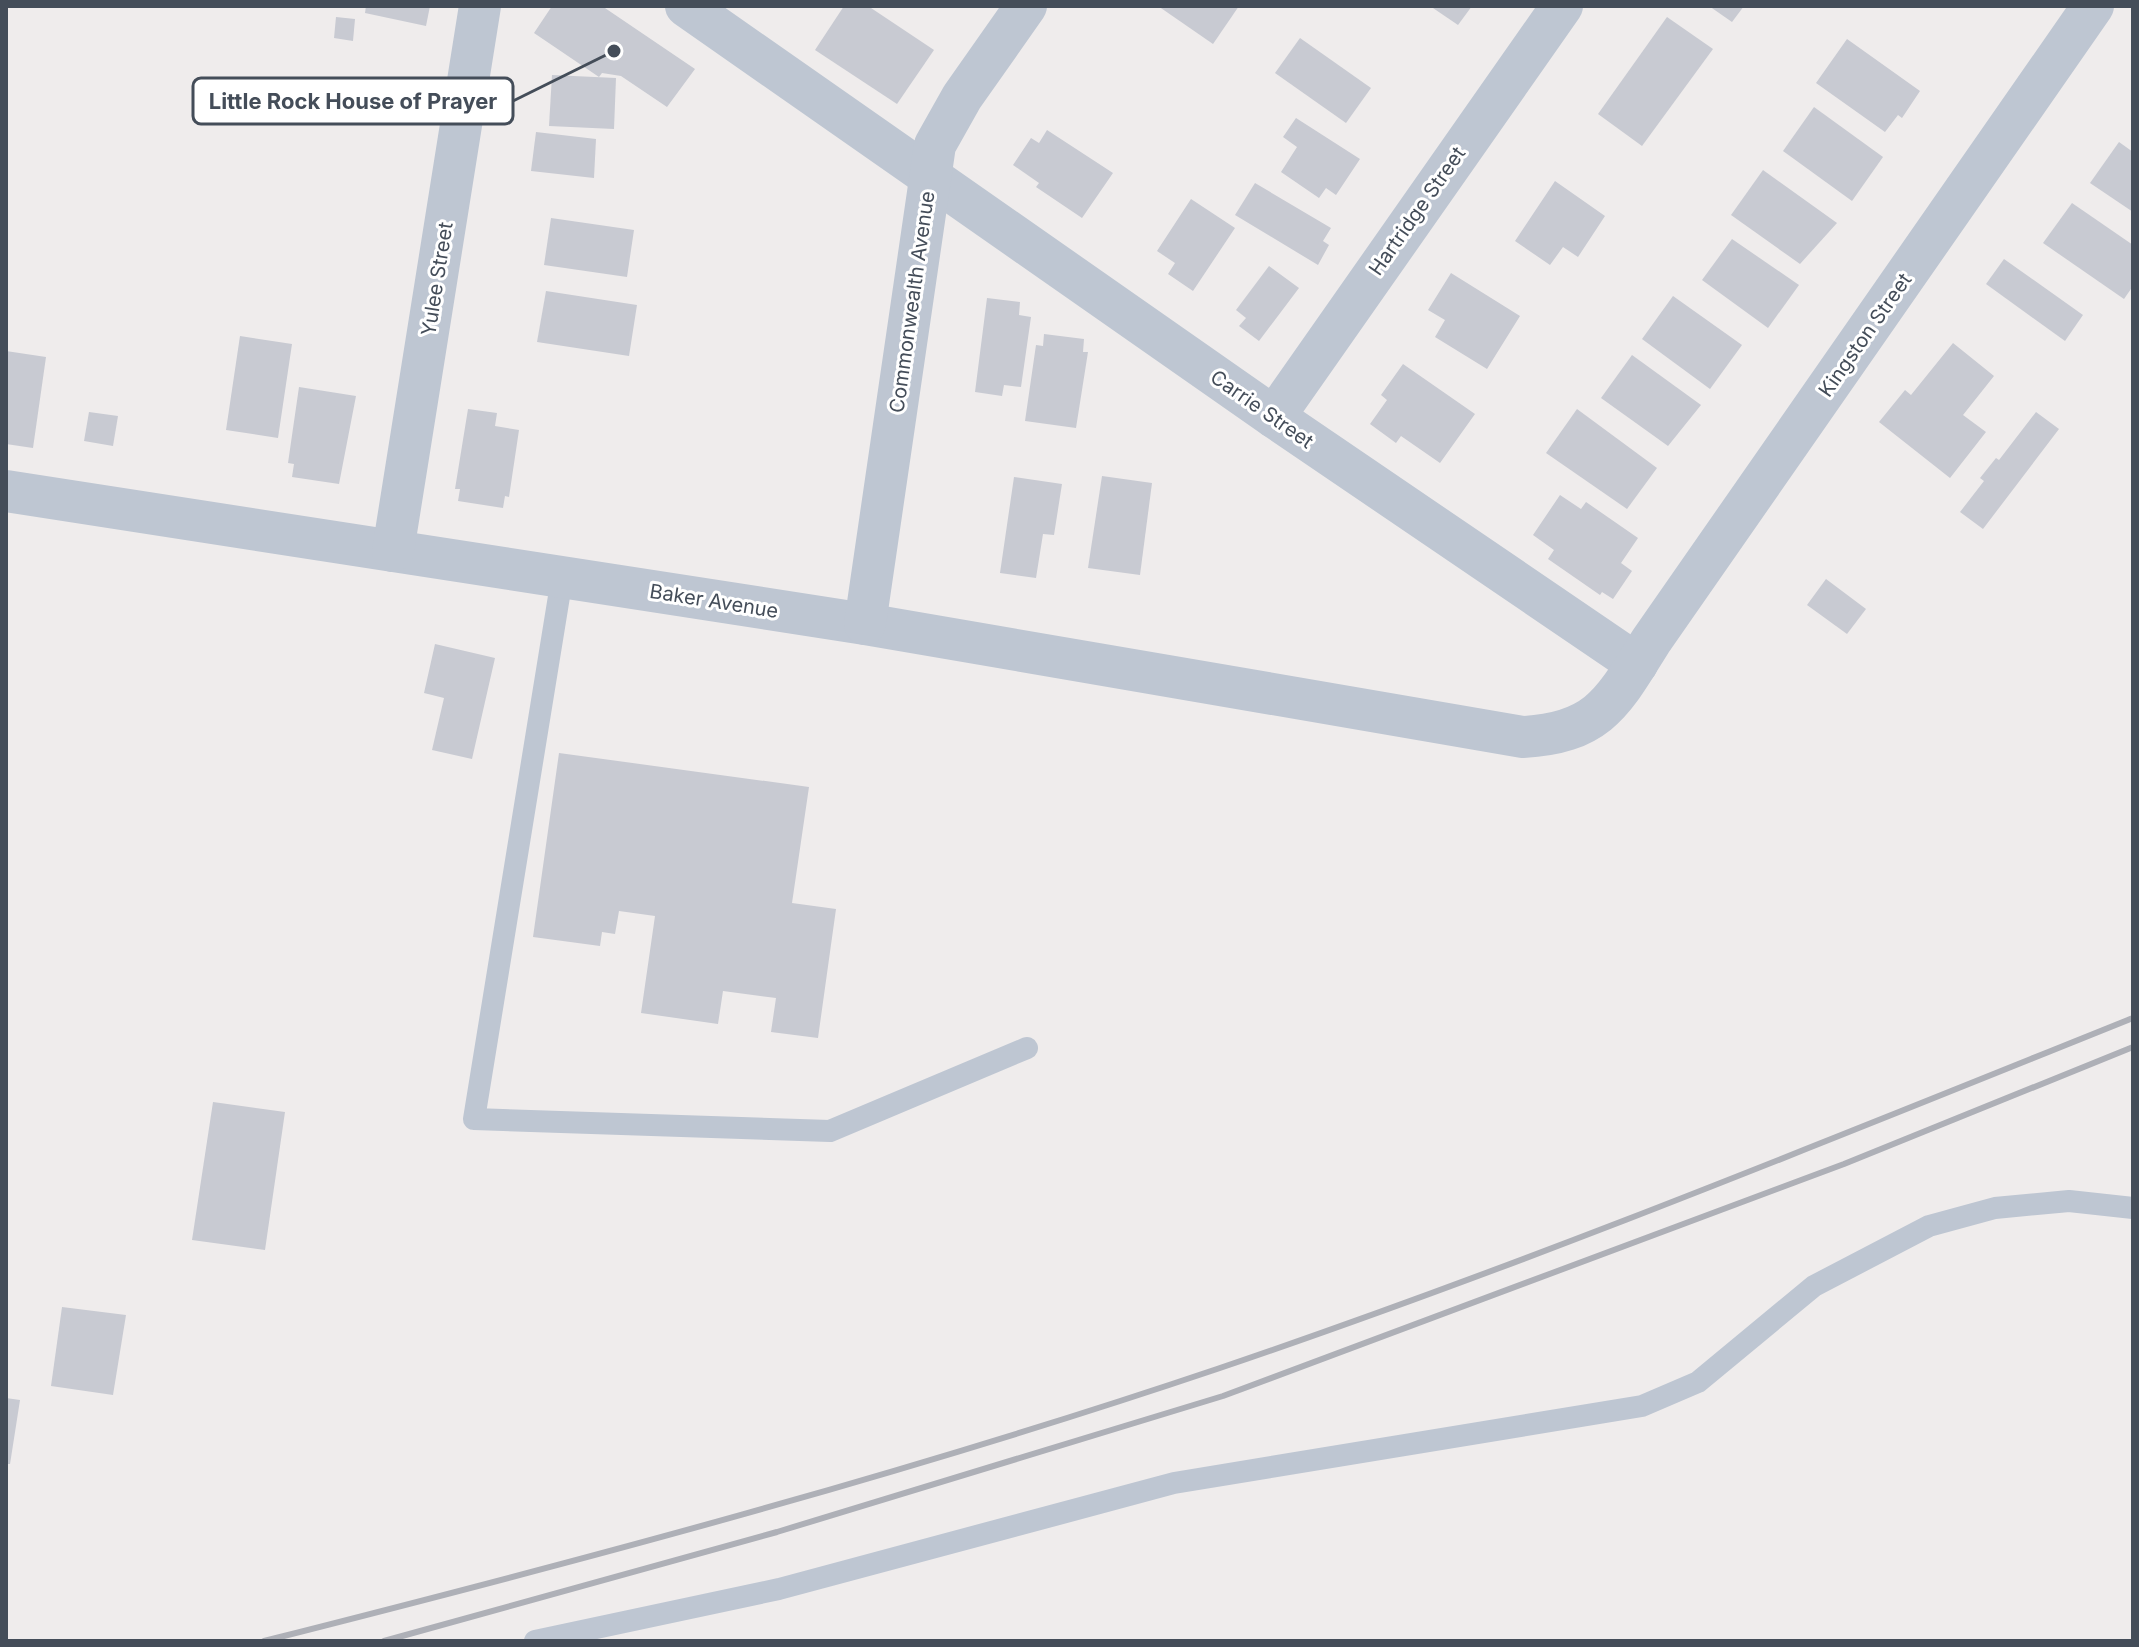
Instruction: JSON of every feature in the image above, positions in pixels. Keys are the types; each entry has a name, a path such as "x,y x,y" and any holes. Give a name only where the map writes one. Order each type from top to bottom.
{"street":[{"name":"Yulee Street","path":"393,551 480,6"},
{"name":"Carrie Street","path":"686,6 1274,417 1637,664"},
{"name":"Commonwealth Avenue","path":"865,624 935,145 962,97 1026,6"},
{"name":"Hartridge Street","path":"1274,417 1562,6"},
{"name":"Kingston Street","path":"1637,664 2093,6"},
{"name":"Baker Avenue","path":"6,491 865,624 1421,717 1523,737 1558,735 1589,720 1615,700 1637,664"}],"lane":[{"path":"562,578 474,1119 830,1131 1027,1048"},
{"path":"535,1641 779,1589 1174,1483 1642,1406 1698,1382 1814,1286 1929,1226 1995,1208 2069,1201 2133,1208"}],"building":[{"path":"366,6 430,6 426,26 365,13"},
{"path":"552,6 602,6 695,69 667,107 621,76 602,73 599,77 534,33"},
{"path":"844,6 868,6 934,50 897,104 815,50"},
{"path":"1158,6 1239,6 1213,44"},
{"path":"1430,6 1472,6 1458,25"},
{"path":"1709,6 1744,6 1732,22"},
{"path":"336,17 355,19 353,41 334,38"},
{"path":"1667,17 1713,49 1642,146 1598,114"},
{"path":"1300,38 1371,88 1346,123 1275,73"},
{"path":"1847,39 1920,91 1902,118 1898,115 1885,132 1816,83"},
{"path":"552,75 616,78 614,129 549,126"},
{"path":"1814,107 1883,157 1852,201 1783,151"},
{"path":"1296,118 1360,159 1336,195 1326,188 1319,198 1281,172 1297,147 1283,137"},
{"path":"1047,130 1113,173 1082,218 1036,187 1039,183 1013,165 1031,138 1039,143"},
{"path":"536,132 596,139 594,178 531,171"},
{"path":"2119,142 2133,152 2133,212 2090,183"},
{"path":"1763,170 1837,223 1800,264 1731,215"},
{"path":"1555,181 1605,216 1578,257 1563,247 1550,265 1515,241"},
{"path":"1255,183 1331,228 1323,241 1329,245 1318,265 1235,215"},
{"path":"1191,199 1235,228 1193,291 1168,274 1175,263 1157,251"},
{"path":"2072,203 2133,245 2133,286 2124,299 2043,243"},
{"path":"551,218 634,230 627,277 544,265"},
{"path":"1732,239 1799,285 1768,328 1702,280"},
{"path":"2004,259 2083,315 2065,341 1986,284"},
{"path":"1269,266 1299,288 1259,341 1239,326 1246,318 1236,310"},
{"path":"1451,273 1520,316 1487,369 1435,337 1445,320 1428,310"},
{"path":"546,291 637,305 629,356 537,342"},
{"path":"1673,296 1742,345 1710,389 1642,339"},
{"path":"987,298 1020,302 1019,315 1031,317 1021,387 1004,385 1002,396 975,392"},
{"path":"1044,334 1084,339 1083,352 1088,352 1076,428 1025,421 1036,345 1043,346"},
{"path":"240,336 292,344 278,438 226,430"},
{"path":"1953,343 1994,376 1963,415 1986,432 1950,478 1879,422 1905,390 1911,395"},
{"path":"6,351 46,357 33,448 6,444"},
{"path":"1632,355 1701,405 1668,446 1601,398"},
{"path":"1403,364 1475,414 1440,463 1401,436 1396,443 1370,424 1387,400 1381,395"},
{"path":"299,387 356,396 339,484 292,477 294,464 288,463"},
{"path":"468,409 497,413 495,426 519,430 509,497 505,496 503,508 458,501 460,489 455,489"},
{"path":"1577,409 1657,468 1627,509 1546,453"},
{"path":"89,412 118,416 113,446 84,441"},
{"path":"2036,412 2059,429 1983,529 1960,512 1984,481 1980,478 1996,458 1999,460"},
{"path":"1102,476 1152,483 1140,575 1088,568"},
{"path":"1014,477 1062,484 1054,535 1043,534 1036,578 1000,573"},
{"path":"1560,495 1581,509 1586,502 1638,538 1621,563 1632,571 1613,599 1602,592 1600,595 1548,559 1554,550 1533,535"},
{"path":"1826,579 1866,609 1847,634 1807,605"},
{"path":"435,644 495,658 472,759 432,750 444,698 424,693"},
{"path":"559,753 809,787 792,903 836,909 818,1038 771,1032 776,998 723,991 718,1024 641,1013 655,916 619,911 615,934 602,932 600,946 533,937"},
{"path":"213,1102 285,1112 265,1250 192,1240"},
{"path":"62,1307 126,1315 113,1395 51,1386"},
{"path":"6,1398 20,1400 10,1464 6,1464"}],"railway":[{"path":"264,1641 743,1514 981,1445 1217,1369 1563,1244 2133,1018"},
{"path":"384,1641 777,1532 1223,1396 1844,1164 2133,1047"}],"place":[{"name":"Little Rock House of Prayer","path":"614,51"}]}
